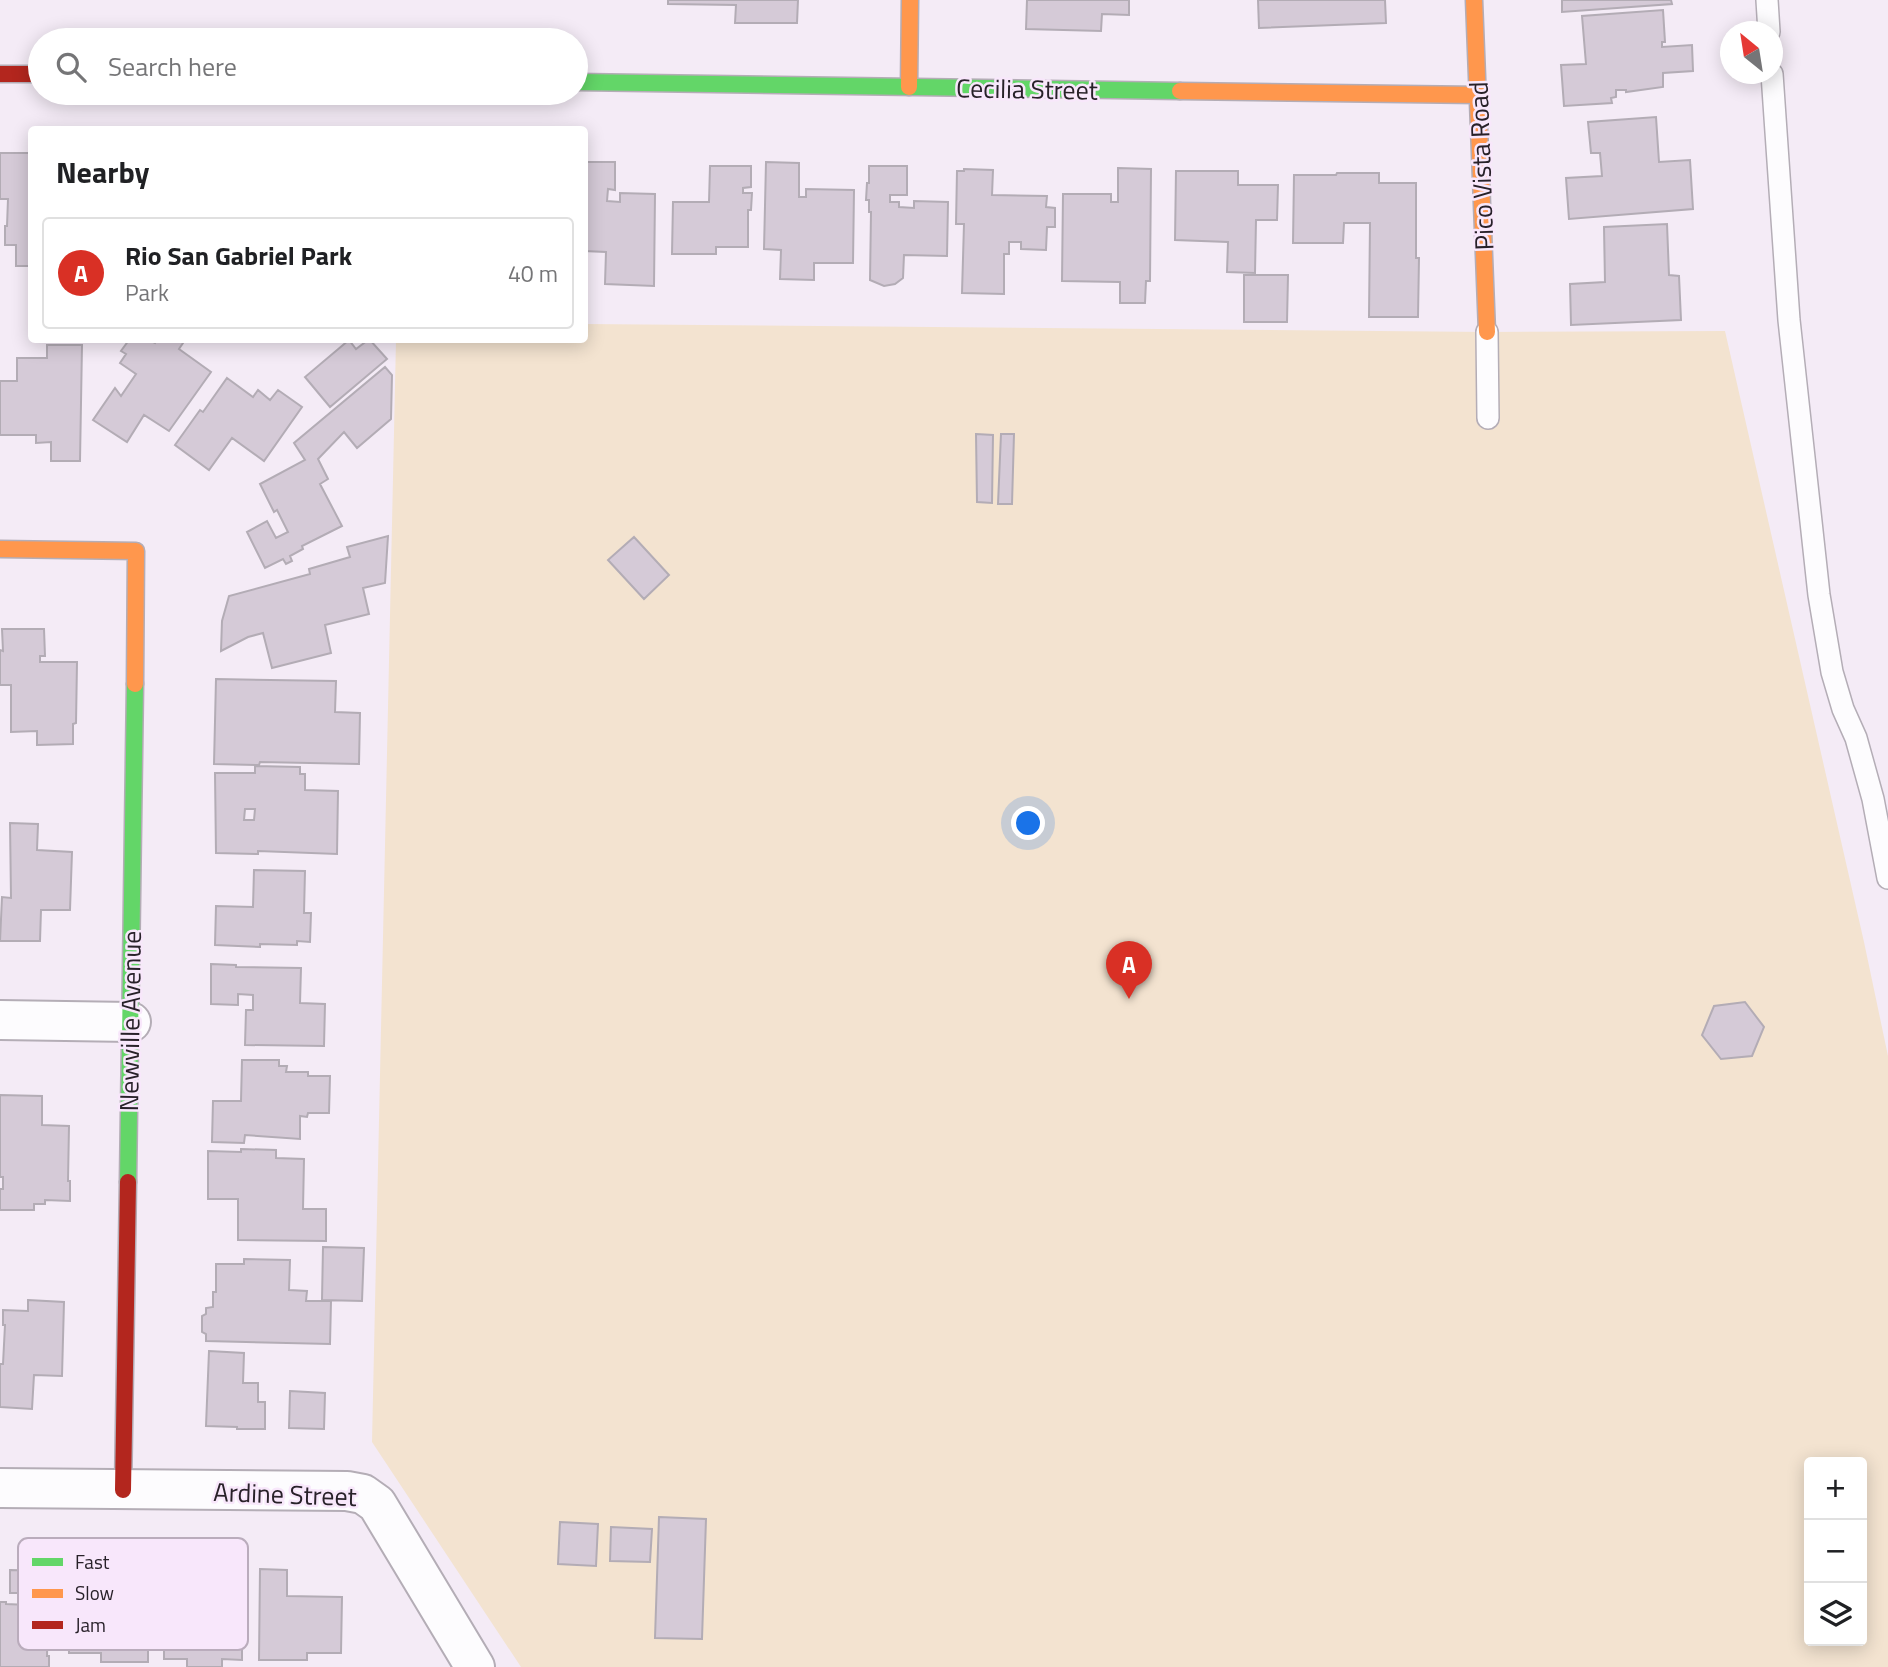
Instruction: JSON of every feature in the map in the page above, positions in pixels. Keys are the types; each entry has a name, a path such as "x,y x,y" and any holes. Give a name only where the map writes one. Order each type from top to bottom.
{"street":[{"path":"909,87 910,0"},
{"name":"Pico Vista Road","path":"1474,0 1487,332"},
{"path":"0,74 28,75"},
{"name":"Cecilia Street","path":"588,82 1478,95"},
{"name":"Newville Avenue","path":"0,549 136,551 123,1490"},
{"path":"0,1020 131,1022"},
{"name":"Ardine Street","path":"0,1488 347,1491 363,1494 377,1504 475,1667"}],"lane":[{"path":"1767,0 1768,21"},
{"path":"1773,84 1789,320 1819,595 1832,672 1843,709 1856,738 1873,799 1888,878"},
{"path":"1487,332 1488,418"}],"shaded area":[{"path":"588,324 1487,332 1725,331 1888,1056 1888,1667 521,1667 372,1442 396,343 588,343"}],"building":[{"path":"668,0 798,0 797,23 735,23 736,5 668,4"},
{"path":"1027,0 1129,0 1129,15 1102,14 1101,31 1026,29"},
{"path":"1258,0 1385,0 1386,23 1259,28"},
{"path":"1562,0 1671,0 1672,4 1562,12"},
{"path":"1663,10 1665,42 1662,42 1662,47 1692,45 1693,71 1663,73 1663,87 1626,92 1616,90 1616,97 1611,98 1612,103 1564,106 1561,65 1586,64 1582,16"},
{"path":"1656,117 1659,162 1690,160 1693,209 1569,219 1566,178 1602,176 1600,153 1591,153 1588,122"},
{"path":"0,153 28,153 28,266 16,266 16,245 5,245 8,199 0,199"},
{"path":"588,162 615,162 615,190 608,189 607,201 620,202 620,193 655,194 654,286 605,284 606,252 588,251"},
{"path":"766,162 799,163 799,197 806,197 806,189 854,190 853,263 814,263 814,280 780,279 781,250 764,249"},
{"path":"710,166 751,166 751,187 743,188 743,193 752,193 751,210 748,210 748,247 716,247 716,254 672,254 673,202 709,202"},
{"path":"869,166 907,166 907,195 890,195 890,202 899,202 899,207 914,208 914,201 948,202 947,256 904,255 903,278 895,284 884,286 870,280 871,212 869,200 866,200"},
{"path":"1118,168 1151,169 1150,281 1146,281 1145,303 1120,303 1120,282 1062,281 1063,194 1111,194 1111,202 1118,202"},
{"path":"993,170 992,195 1047,196 1046,207 1055,208 1055,227 1047,227 1046,250 1021,249 1021,242 1009,242 1009,254 1004,254 1004,294 962,293 964,224 956,224 957,171"},
{"path":"1176,171 1238,171 1238,185 1278,185 1277,220 1256,220 1255,273 1227,272 1228,242 1175,240"},
{"path":"1379,173 1379,183 1416,183 1418,317 1369,317 1370,223 1344,223 1343,243 1293,243 1294,175"},
{"path":"1667,224 1669,275 1679,276 1681,320 1571,325 1570,284 1605,282 1604,227"},
{"path":"1244,275 1288,275 1287,322 1244,322"},
{"path":"127,343 183,343 179,349 211,372 169,431 144,415 127,442 93,420 115,388 121,396 136,374 120,363 126,354 121,351"},
{"path":"345,343 351,343 356,349 364,343 373,343 387,359 330,407 305,377"},
{"path":"47,345 82,345 80,461 51,461 51,442 36,443 36,435 0,435 0,381 17,381 17,358 47,358"},
{"path":"385,367 392,375 391,419 357,448 344,432 318,459 328,479 320,484 342,526 302,546 303,549 290,556 292,561 286,564 283,559 265,568 247,532 267,521 276,538 288,532 260,484 305,460 294,443"},
{"path":"227,378 253,397 258,390 270,400 278,390 302,407 264,461 232,438 209,470 175,445"},
{"path":"976,434 993,435 992,503 977,502"},
{"path":"1001,434 1014,434 1012,504 998,504"},
{"path":"388,536 385,583 363,588 369,614 325,625 331,653 272,668 263,633 248,637 221,651 222,621 229,596 310,574 309,569 350,557 347,547"},
{"path":"634,537 669,575 644,599 608,560"},
{"path":"2,629 44,629 45,656 40,656 40,662 77,662 73,744 37,745 37,731 11,732 11,685 0,685"},
{"path":"216,679 336,681 335,712 360,713 359,764 214,764"},
{"path":"255,766 300,767 300,774 305,774 305,790 338,791 337,854 258,851 258,854 216,853 215,773 255,773","holes":["245,809 255,809 254,820 244,820"]},
{"path":"10,823 38,824 37,850 72,852 70,910 41,910 40,941 0,941 2,897 11,898"},
{"path":"254,870 305,871 304,913 311,913 310,942 297,941 297,945 260,944 260,947 215,945 216,906 253,907"},
{"path":"211,964 301,968 300,1003 325,1004 324,1046 245,1045 246,1010 253,1010 253,995 238,994 238,1005 211,1004"},
{"path":"1745,1002 1764,1027 1752,1056 1721,1059 1702,1035 1714,1006"},
{"path":"242,1060 279,1060 279,1066 287,1066 286,1072 330,1076 329,1113 308,1113 307,1117 300,1116 300,1139 245,1135 244,1143 212,1142 213,1101 241,1101"},
{"path":"0,1095 42,1096 42,1125 69,1126 70,1201 45,1200 45,1204 34,1204 34,1210 0,1210 3,1177 0,1177"},
{"path":"241,1149 276,1150 276,1158 304,1159 303,1209 326,1209 326,1241 238,1240 238,1199 208,1199 208,1151 241,1152"},
{"path":"323,1247 364,1248 362,1301 322,1300"},
{"path":"244,1259 290,1260 289,1290 307,1291 306,1301 331,1301 330,1344 206,1341 206,1334 202,1332 202,1316 206,1314 206,1308 213,1307 216,1264 244,1264"},
{"path":"28,1300 64,1302 62,1376 34,1375 32,1409 0,1407 0,1364 3,1364 5,1325 3,1310 28,1311"},
{"path":"209,1351 244,1353 243,1383 258,1383 258,1402 265,1402 265,1429 206,1426"},
{"path":"290,1391 325,1393 324,1429 289,1428"},
{"path":"659,1517 706,1519 702,1639 655,1638"},
{"path":"560,1522 598,1524 596,1566 558,1564"},
{"path":"611,1527 652,1529 650,1562 610,1561"},
{"path":"260,1569 287,1570 287,1596 342,1597 341,1653 307,1653 307,1660 259,1660"},
{"path":"10,1570 18,1570 18,1593 10,1593"},
{"path":"0,1602 18,1605 18,1650 47,1650 49,1667 0,1667"},
{"path":"69,1650 148,1650 148,1662 101,1662 101,1653 69,1653"},
{"path":"164,1650 242,1650 242,1660 222,1659 222,1667 187,1667 187,1659 164,1659"}],"traffic: fast":[{"path":"588,82 1180,91"},
{"path":"128,1182 135,684"}],"traffic: slow":[{"path":"909,87 910,0"},
{"path":"1474,0 1487,332"},
{"path":"1180,91 1478,95"},
{"path":"0,549 136,551 135,684"}],"traffic: jam":[{"path":"0,74 28,74"},
{"path":"123,1490 128,1182"}],"place":[{"name":"Rio San Gabriel Park","path":"1129,999"}]}
